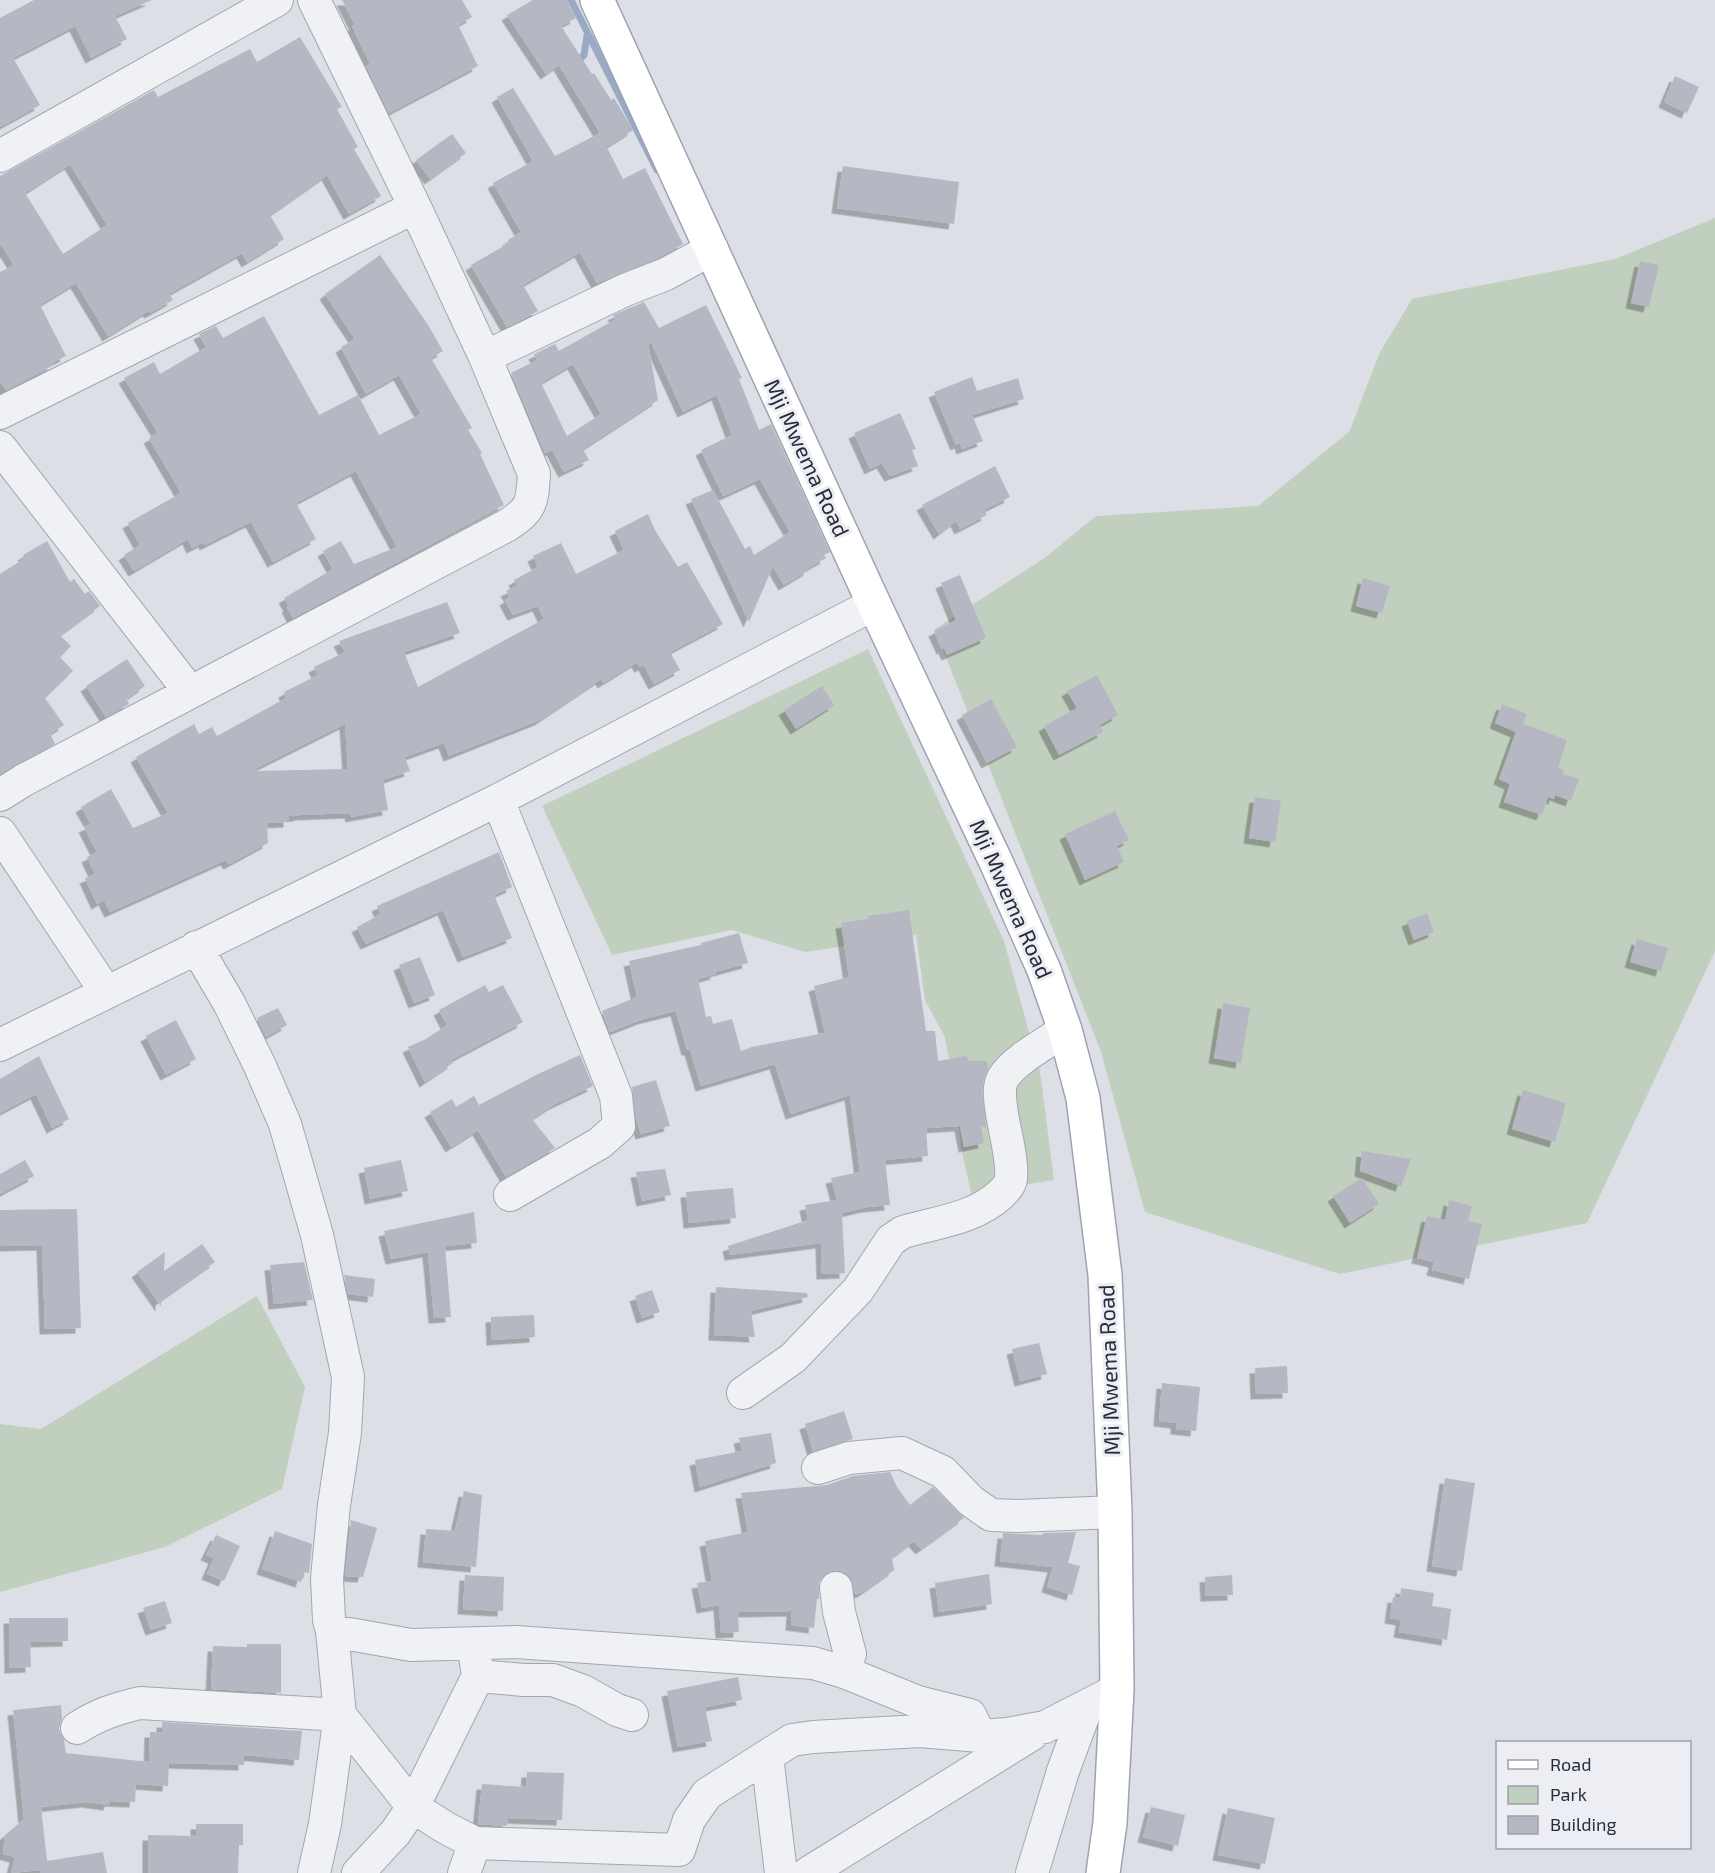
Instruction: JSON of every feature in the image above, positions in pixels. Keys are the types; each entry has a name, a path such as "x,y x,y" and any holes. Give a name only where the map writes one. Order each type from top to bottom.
{"main road":[{"name":"Mji Mwema Road","path":"597,0 874,604 996,862 1044,970 1065,1030 1083,1098 1105,1275 1115,1512 1117,1690 1110,1823 1104,1873"}],"street":[{"path":"0,156 277,0"},
{"path":"0,795 24,780 525,514 532,494 534,474 485,357 314,0"},
{"path":"0,413 415,207"},
{"path":"485,357 625,290 666,274 712,249"},
{"path":"0,447 190,692"},
{"path":"0,1045 498,800 874,604"},
{"path":"498,800 616,1096 619,1126 600,1143 510,1195"},
{"path":"0,833 106,992"},
{"path":"196,947 229,1003 285,1124 317,1235 348,1377 345,1433 334,1504 327,1578 328,1620 332,1631 340,1714 325,1824 314,1873"},
{"path":"743,1393 793,1358 840,1306 858,1290 894,1237 903,1232 971,1214 1006,1189 1011,1180 999,1096 1002,1080 1010,1069 1065,1030"},
{"path":"818,1468 849,1458 902,1453 943,1472 971,1501 991,1515 1115,1512"},
{"path":"836,1588 839,1612 850,1654 844,1672"},
{"path":"332,1631 411,1645 516,1642 813,1663 844,1672 918,1702 970,1715 980,1736"},
{"path":"358,1873 395,1833 413,1807 478,1676 474,1643"},
{"path":"478,1676 553,1680 583,1691 617,1710 632,1715"},
{"path":"808,1873 1045,1726 1117,1690"},
{"path":"77,1728 110,1710 140,1703 340,1714 413,1807 475,1843 678,1861 689,1820 706,1794 792,1740 920,1731 980,1736 1007,1734 1045,1726"},
{"path":"1032,1873 1062,1771 1087,1706"},
{"path":"767,1756 781,1873"},
{"path":"464,1873 475,1843"}],"green space":[{"path":"1715,218 1715,951 1587,1223 1340,1274 1145,1212 1101,1052 935,629 1046,557 1096,516 1258,506 1349,432 1380,352 1412,299 1615,259"},
{"path":"868,649 1004,941 1040,1072 1054,1180 971,1193 961,1147 954,1085 945,1037 925,1000 916,935 805,952 732,930 612,955 542,806"},
{"path":"257,1296 305,1387 282,1489 165,1547 0,1592 0,1424 41,1429"}],"building":[{"path":"34,0 152,0 115,16 127,39 91,58 75,26 13,58 40,105 0,127 0,18"},
{"path":"342,0 462,0 472,17 458,25 478,66 389,113 366,66 370,64 352,26 355,25"},
{"path":"533,0 567,0 576,18 561,26 611,100 614,98 633,130 608,146 600,134 623,179 645,168 683,244 658,258 597,283 580,252 523,285 538,311 507,327 471,265 509,243 508,240 521,232 493,183 533,161 497,97 513,88 555,156 600,133 559,65 546,74 507,15"},
{"path":"300,37 342,107 337,109 358,147 354,149 381,196 349,214 327,175 270,215 284,239 247,262 242,253 169,294 173,300 150,313 148,311 108,336 76,283 40,305 66,356 6,390 0,381 0,272 14,265 0,243 0,176 154,90 158,97 250,49 257,62","holes":["70,164 107,225 63,254 25,193"]},
{"path":"1675,76 1699,87 1687,113 1664,102"},
{"path":"452,134 466,153 430,179 416,160"},
{"path":"843,166 959,182 954,224 837,208"},
{"path":"380,255 443,351 431,358 472,428 468,430 482,453 480,454 504,505 293,618 284,598 333,569 323,551 341,541 354,564 397,547 356,471 296,503 316,539 273,562 251,522 205,545 204,542 192,548 188,539 134,571 124,555 140,545 128,523 181,493 149,438 158,433 124,378 154,362 160,374 206,347 199,334 216,326 223,338 264,316 319,415 358,395 379,435 421,414 399,375 366,394 341,347 355,339 325,294"},
{"path":"1640,261 1659,265 1649,307 1631,303"},
{"path":"644,302 659,328 706,305 742,378 739,379 759,430 771,424 830,552 824,555 826,558 784,585 773,566 749,622 691,499 713,490 745,549 750,546 754,555 790,532 760,479 723,496 701,450 732,435 717,395 683,412 651,342 648,343 658,400 583,449 589,460 564,472 552,450 545,453 511,373 537,360 534,354 555,344 559,351 616,319 613,315","holes":["573,364 601,414 567,436 541,383"]},
{"path":"972,377 977,391 1018,378 1024,399 972,415 983,441 962,449 960,443 956,445 934,392"},
{"path":"900,413 916,449 912,450 918,466 890,476 882,463 870,469 854,433"},
{"path":"995,466 1010,497 984,510 987,515 960,529 956,521 939,534 922,505"},
{"path":"648,514 678,567 687,562 723,624 670,652 680,670 654,684 644,665 640,667 637,662 603,683 601,679 540,720 449,756 444,743 405,757 410,771 383,780 388,810 351,817 350,813 289,816 289,822 267,823 268,843 229,864 226,860 110,912 104,900 97,904 85,878 95,874 87,857 97,852 84,827 91,824 81,807 111,789 133,828 168,813 136,757 194,724 199,734 212,727 217,736 286,698 284,692 318,675 314,667 345,652 339,641 447,602 460,633 404,652 418,687 544,619 538,606 513,615 505,600 510,597 506,591 517,586 514,580 538,567 533,556 561,543 576,574 624,550 615,531","holes":["345,724 348,769 251,771"]},
{"path":"47,541 70,582 74,579 85,594 89,591 100,606 60,635 71,646 60,657 73,671 45,698 64,725 50,734 55,744 0,774 0,574 25,558 23,555"},
{"path":"960,575 986,638 947,655 934,631 956,620 941,583"},
{"path":"1363,578 1390,586 1382,613 1356,606"},
{"path":"127,659 145,686 126,699 129,704 106,717 86,686"},
{"path":"1097,675 1118,715 1100,725 1103,732 1059,755 1044,726 1077,708 1067,691"},
{"path":"822,686 834,705 796,729 784,710"},
{"path":"991,699 1017,747 987,763 962,715"},
{"path":"1502,704 1527,714 1523,724 1567,740 1558,768 1564,770 1563,774 1579,779 1571,801 1555,795 1554,799 1548,797 1542,815 1504,802 1510,784 1499,779 1516,732 1495,723"},
{"path":"1255,797 1281,801 1275,842 1249,838"},
{"path":"1115,811 1129,840 1117,846 1124,862 1085,880 1065,834"},
{"path":"499,852 512,887 494,895 512,938 463,957 443,910 366,944 357,927 381,914 377,906"},
{"path":"909,910 926,1031 935,1031 938,1061 967,1056 968,1061 987,1061 988,1069 982,1090 986,1127 981,1127 984,1143 964,1147 960,1126 926,1128 928,1156 885,1160 890,1205 867,1207 842,1213 845,1273 822,1274 821,1243 730,1255 728,1246 808,1220 805,1205 837,1200 831,1178 860,1172 850,1095 791,1114 775,1064 701,1086 690,1050 687,1050 676,1011 643,1019 610,1032 602,1011 637,997 629,961 701,945 701,943 739,933 748,963 698,979 706,1017 711,1016 713,1024 732,1019 741,1051 825,1033 814,986 849,977 841,923 868,919 867,916"},
{"path":"1427,913 1434,932 1414,940 1407,921"},
{"path":"1637,939 1668,948 1661,971 1630,962"},
{"path":"420,957 435,995 414,1003 399,965"},
{"path":"485,985 489,992 503,985 523,1022 451,1060 453,1063 425,1082 408,1047 426,1039 447,1025 439,1010"},
{"path":"1223,1003 1250,1008 1241,1063 1214,1058"},
{"path":"278,1008 287,1025 266,1037 257,1018"},
{"path":"176,1020 196,1059 166,1075 146,1036"},
{"path":"580,1055 593,1086 553,1105 532,1119 555,1148 506,1177 478,1130 451,1147 430,1112 452,1099 456,1107 474,1096 479,1105"},
{"path":"39,1056 69,1119 52,1128 36,1094 0,1113 0,1079"},
{"path":"656,1080 670,1126 641,1134 636,1119 632,1087"},
{"path":"1523,1090 1566,1103 1555,1142 1512,1129"},
{"path":"1362,1151 1411,1159 1401,1186 1360,1171"},
{"path":"25,1160 34,1176 0,1194 0,1174"},
{"path":"401,1160 408,1191 370,1199 364,1168"},
{"path":"665,1169 671,1195 642,1201 636,1172"},
{"path":"1362,1178 1379,1204 1350,1223 1333,1196"},
{"path":"733,1188 736,1218 689,1223 686,1192"},
{"path":"1449,1200 1472,1206 1468,1221 1482,1224 1469,1279 1432,1270 1434,1262 1417,1258 1427,1216 1445,1220"},
{"path":"77,1209 81,1328 45,1329 42,1245 0,1246 0,1210"},
{"path":"474,1212 477,1243 445,1246 451,1317 434,1318 428,1252 391,1259 384,1231"},
{"path":"202,1244 215,1262 161,1300 161,1306 137,1272 165,1252 164,1271"},
{"path":"304,1262 313,1300 274,1304 270,1265"},
{"path":"344,1275 375,1279 373,1297 348,1294"},
{"path":"716,1287 807,1293 808,1297 751,1311 755,1337 714,1335"},
{"path":"652,1290 660,1312 642,1318 635,1296"},
{"path":"534,1315 535,1337 492,1340 491,1317"},
{"path":"1039,1343 1047,1374 1020,1381 1012,1349"},
{"path":"1287,1366 1288,1393 1256,1394 1255,1368"},
{"path":"1162,1383 1200,1387 1196,1431 1176,1429 1176,1423 1159,1421"},
{"path":"844,1411 853,1439 813,1451 805,1424"},
{"path":"771,1433 776,1463 700,1487 695,1460 742,1451 739,1438"},
{"path":"890,1472 910,1505 933,1487 964,1518 921,1549 914,1541 892,1558 894,1570 863,1592 855,1594 851,1578 844,1572 834,1570 826,1573 819,1582 819,1599 817,1599 814,1628 791,1625 792,1611 738,1612 739,1632 721,1633 719,1605 702,1608 697,1583 712,1581 705,1541 748,1532 741,1493 827,1485 853,1476"},
{"path":"1445,1478 1475,1483 1462,1571 1432,1566"},
{"path":"464,1491 482,1495 476,1567 423,1562 426,1529 455,1531"},
{"path":"351,1520 377,1528 363,1577 345,1576"},
{"path":"275,1531 312,1544 309,1573 304,1572 301,1582 262,1569"},
{"path":"1076,1532 1068,1563 1080,1566 1072,1595 1047,1587 1053,1567 1000,1561 1003,1533 1042,1535 1043,1533"},
{"path":"216,1535 240,1546 224,1581 207,1574 214,1558 206,1555"},
{"path":"989,1574 992,1604 939,1612 935,1583"},
{"path":"465,1575 504,1577 503,1611 463,1609"},
{"path":"1232,1575 1233,1595 1206,1596 1205,1577"},
{"path":"1401,1588 1434,1593 1432,1606 1451,1609 1447,1640 1399,1632 1401,1620 1390,1618 1393,1597 1400,1598"},
{"path":"165,1601 172,1623 151,1630 143,1608"},
{"path":"9,1618 68,1618 68,1641 30,1642 31,1667 10,1668"},
{"path":"247,1644 281,1644 281,1693 211,1689 213,1646 247,1647"},
{"path":"738,1677 742,1700 705,1707 712,1741 678,1747 667,1691"},
{"path":"61,1705 62,1718 59,1729 66,1753 149,1762 150,1732 162,1732 162,1722 302,1731 299,1760 244,1755 244,1765 169,1763 168,1786 136,1784 135,1802 110,1801 109,1805 87,1802 41,1807 47,1861 103,1852 107,1873 40,1873 40,1870 11,1873 15,1857 3,1854 5,1835 24,1819 13,1710"},
{"path":"527,1772 564,1773 562,1820 508,1818 507,1826 478,1824 482,1784 526,1787"},
{"path":"1151,1807 1185,1815 1178,1846 1143,1837"},
{"path":"1228,1808 1275,1818 1265,1864 1218,1855"},
{"path":"196,1824 243,1824 243,1845 239,1845 238,1873 148,1873 148,1835 196,1836"}],"waterway":[{"path":"571,0 657,170"},
{"path":"576,63 584,55 587,36"}]}
